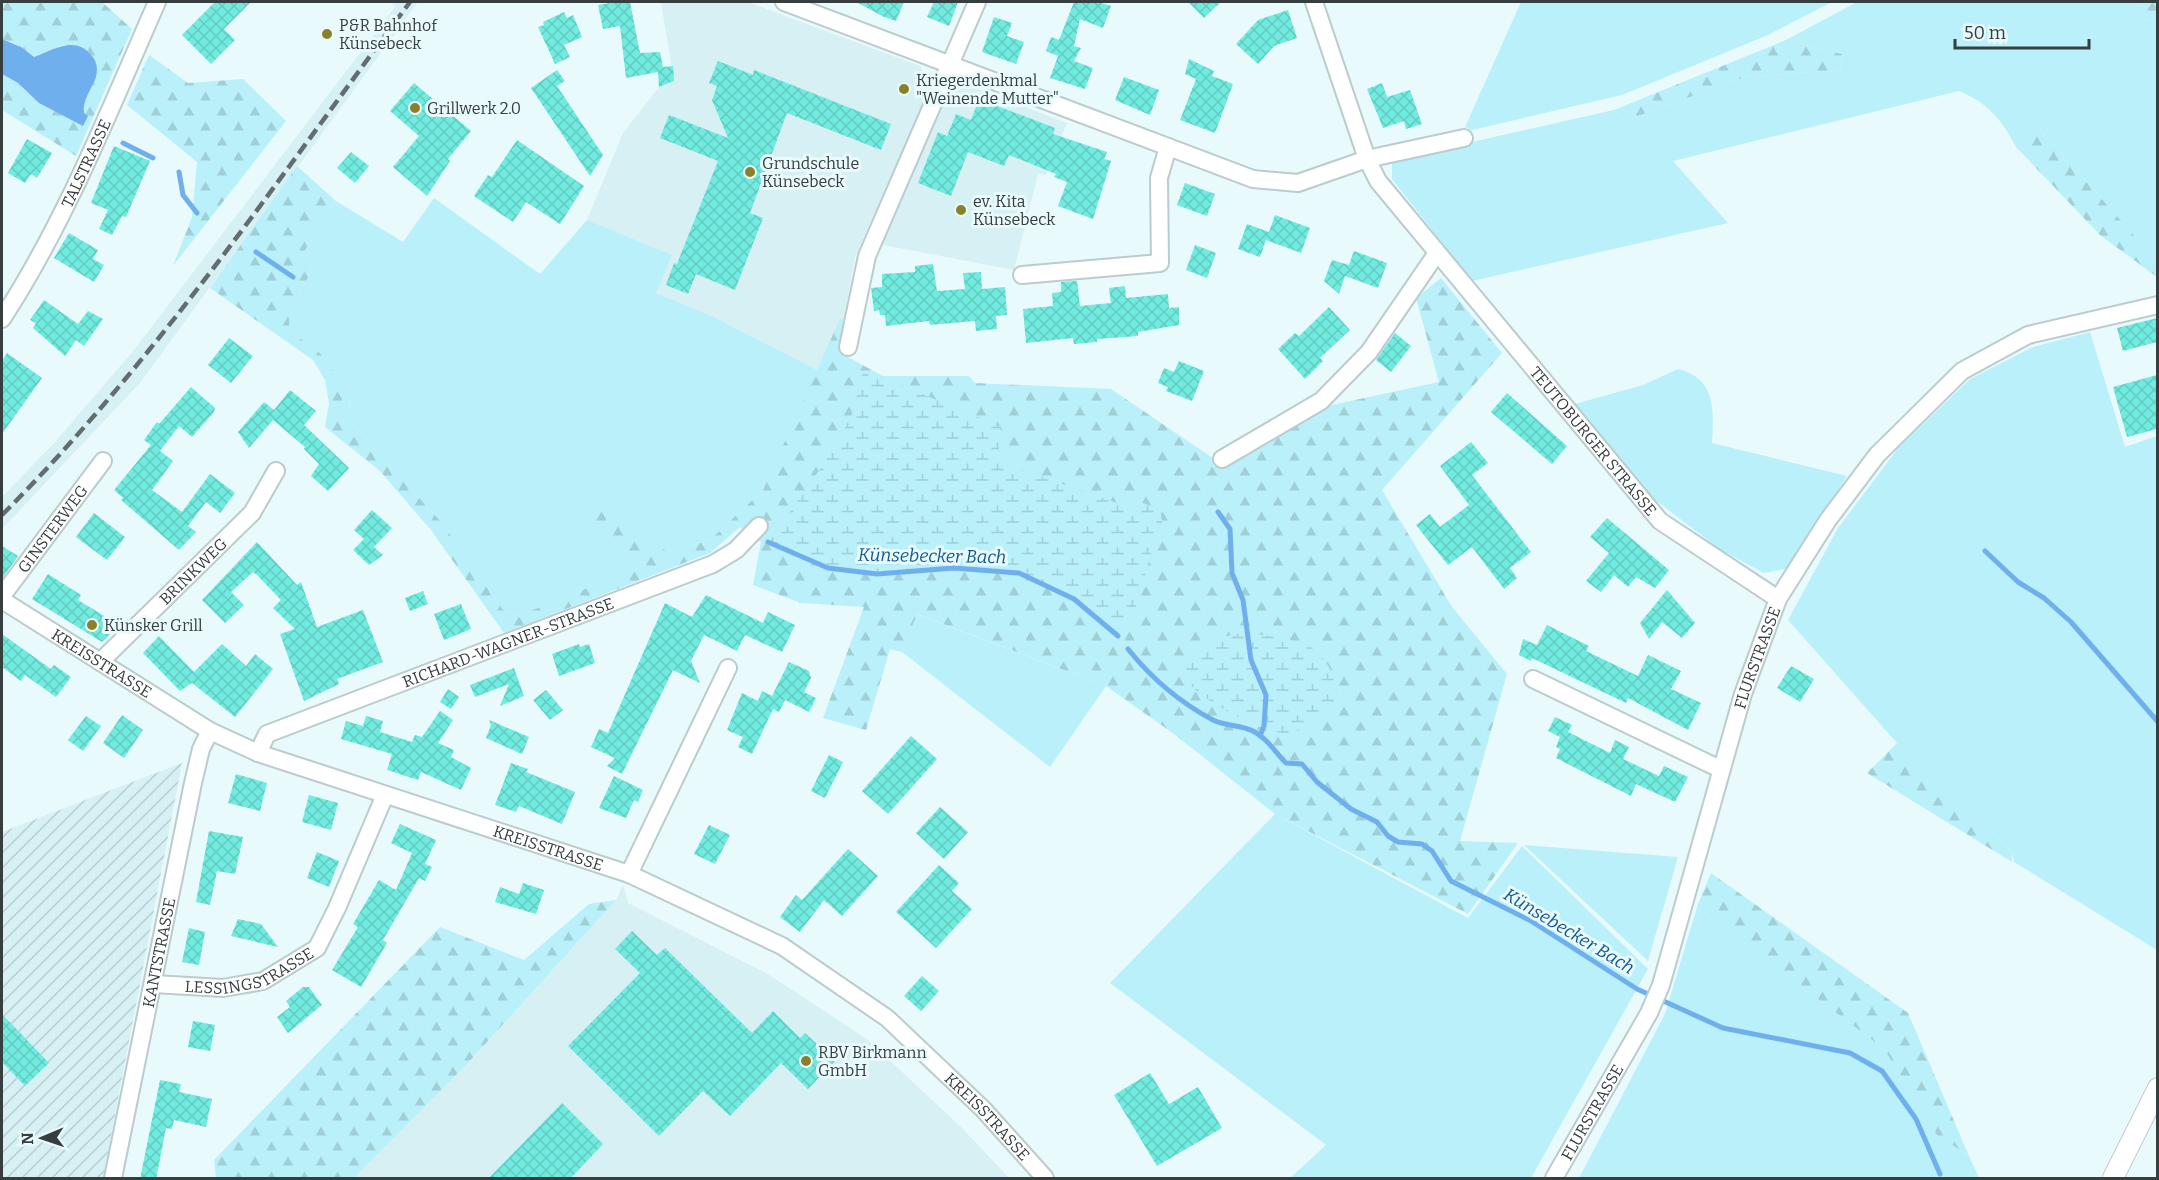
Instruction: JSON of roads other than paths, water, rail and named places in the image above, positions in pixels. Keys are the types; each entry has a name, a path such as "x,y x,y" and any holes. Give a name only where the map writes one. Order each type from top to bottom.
{"street":[{"name":"TALSTRASSE","path":"2,319 28,278 68,200 157,2"},
{"path":"784,2 1253,179 1276,183 1298,183 1368,159 1464,138"},
{"path":"848,347 867,256 977,2"},
{"name":"TEUTOBURGER STRASSE","path":"1314,2 1368,159 1378,180 1660,521 1778,599"},
{"path":"1022,275 1160,263 1159,178 1168,147"},
{"path":"1222,459 1321,401 1369,352 1437,253"},
{"name":"FLURSTRASSE","path":"1554,1179 1649,1013 1661,985 1735,718 1778,599 1828,520 1877,455 1962,371 2028,335 2157,305"},
{"name":"GINSTERWEG","path":"2,598 103,461"},
{"name":"BRINKWEG","path":"100,662 252,513 276,471"},
{"name":"RICHARD-WAGNER-STRASSE","path":"258,753 267,734 713,564 736,550 759,526"},
{"name":"KREISSTRASSE","path":"2,598 210,731 258,753 630,874 782,946 887,1018 983,1109 1045,1179"},
{"path":"630,874 728,668"},
{"path":"1533,679 1720,769"},
{"name":"KANTSTRASSE","path":"113,1179 201,749 210,731"},
{"name":"LESSINGSTRASSE","path":"154,984 223,988 263,981 317,948 338,908 385,795"},
{"path":"2113,1179 2157,1088"}],"water":[{"path":"2,39 21,47 34,57 71,45 85,49 93,57 97,74 84,104 84,113 88,116 83,126 39,103 18,83 2,74"}],"waterway":[{"name":"Künsebecker Bach","path":"123,143 153,158"},
{"name":"Künsebecker Bach","path":"179,172 183,195 197,213"},
{"name":"Künsebecker Bach","path":"256,252 293,277"},
{"path":"1218,512 1230,529 1232,573 1243,600 1251,660 1266,695 1264,726 1260,736"},
{"name":"Künsebecker Bach","path":"768,542 828,568 877,574 954,568 1019,573 1074,599 1118,636"},
{"path":"1985,551 2018,582 2044,598 2071,622 2158,722"},
{"name":"Künsebecker Bach","path":"1128,649 1156,680 1177,698 1218,722 1258,734 1286,763 1302,764 1317,782 1351,809 1377,822 1388,836 1398,842 1422,844 1432,851 1451,881 1531,921 1637,989 1723,1028 1850,1053 1882,1071 1916,1119 1940,1174"}],"railway":[{"path":"2,515 58,456 164,331 215,266 410,2"}],"place":[{"name":"P&R Bahnhof Künsebeck","path":"327,34"},
{"name":"Kriegerdenkmal \"Weinende Mutter\"","path":"904,89"},
{"name":"Grillwerk 2.0","path":"415,108"},
{"name":"Grundschule Künsebeck","path":"750,172"},
{"name":"ev. Kita Künsebeck","path":"961,210"},
{"name":"Künsker Grill","path":"92,625"},
{"name":"RBV Birkmann GmbH","path":"806,1061"}]}
